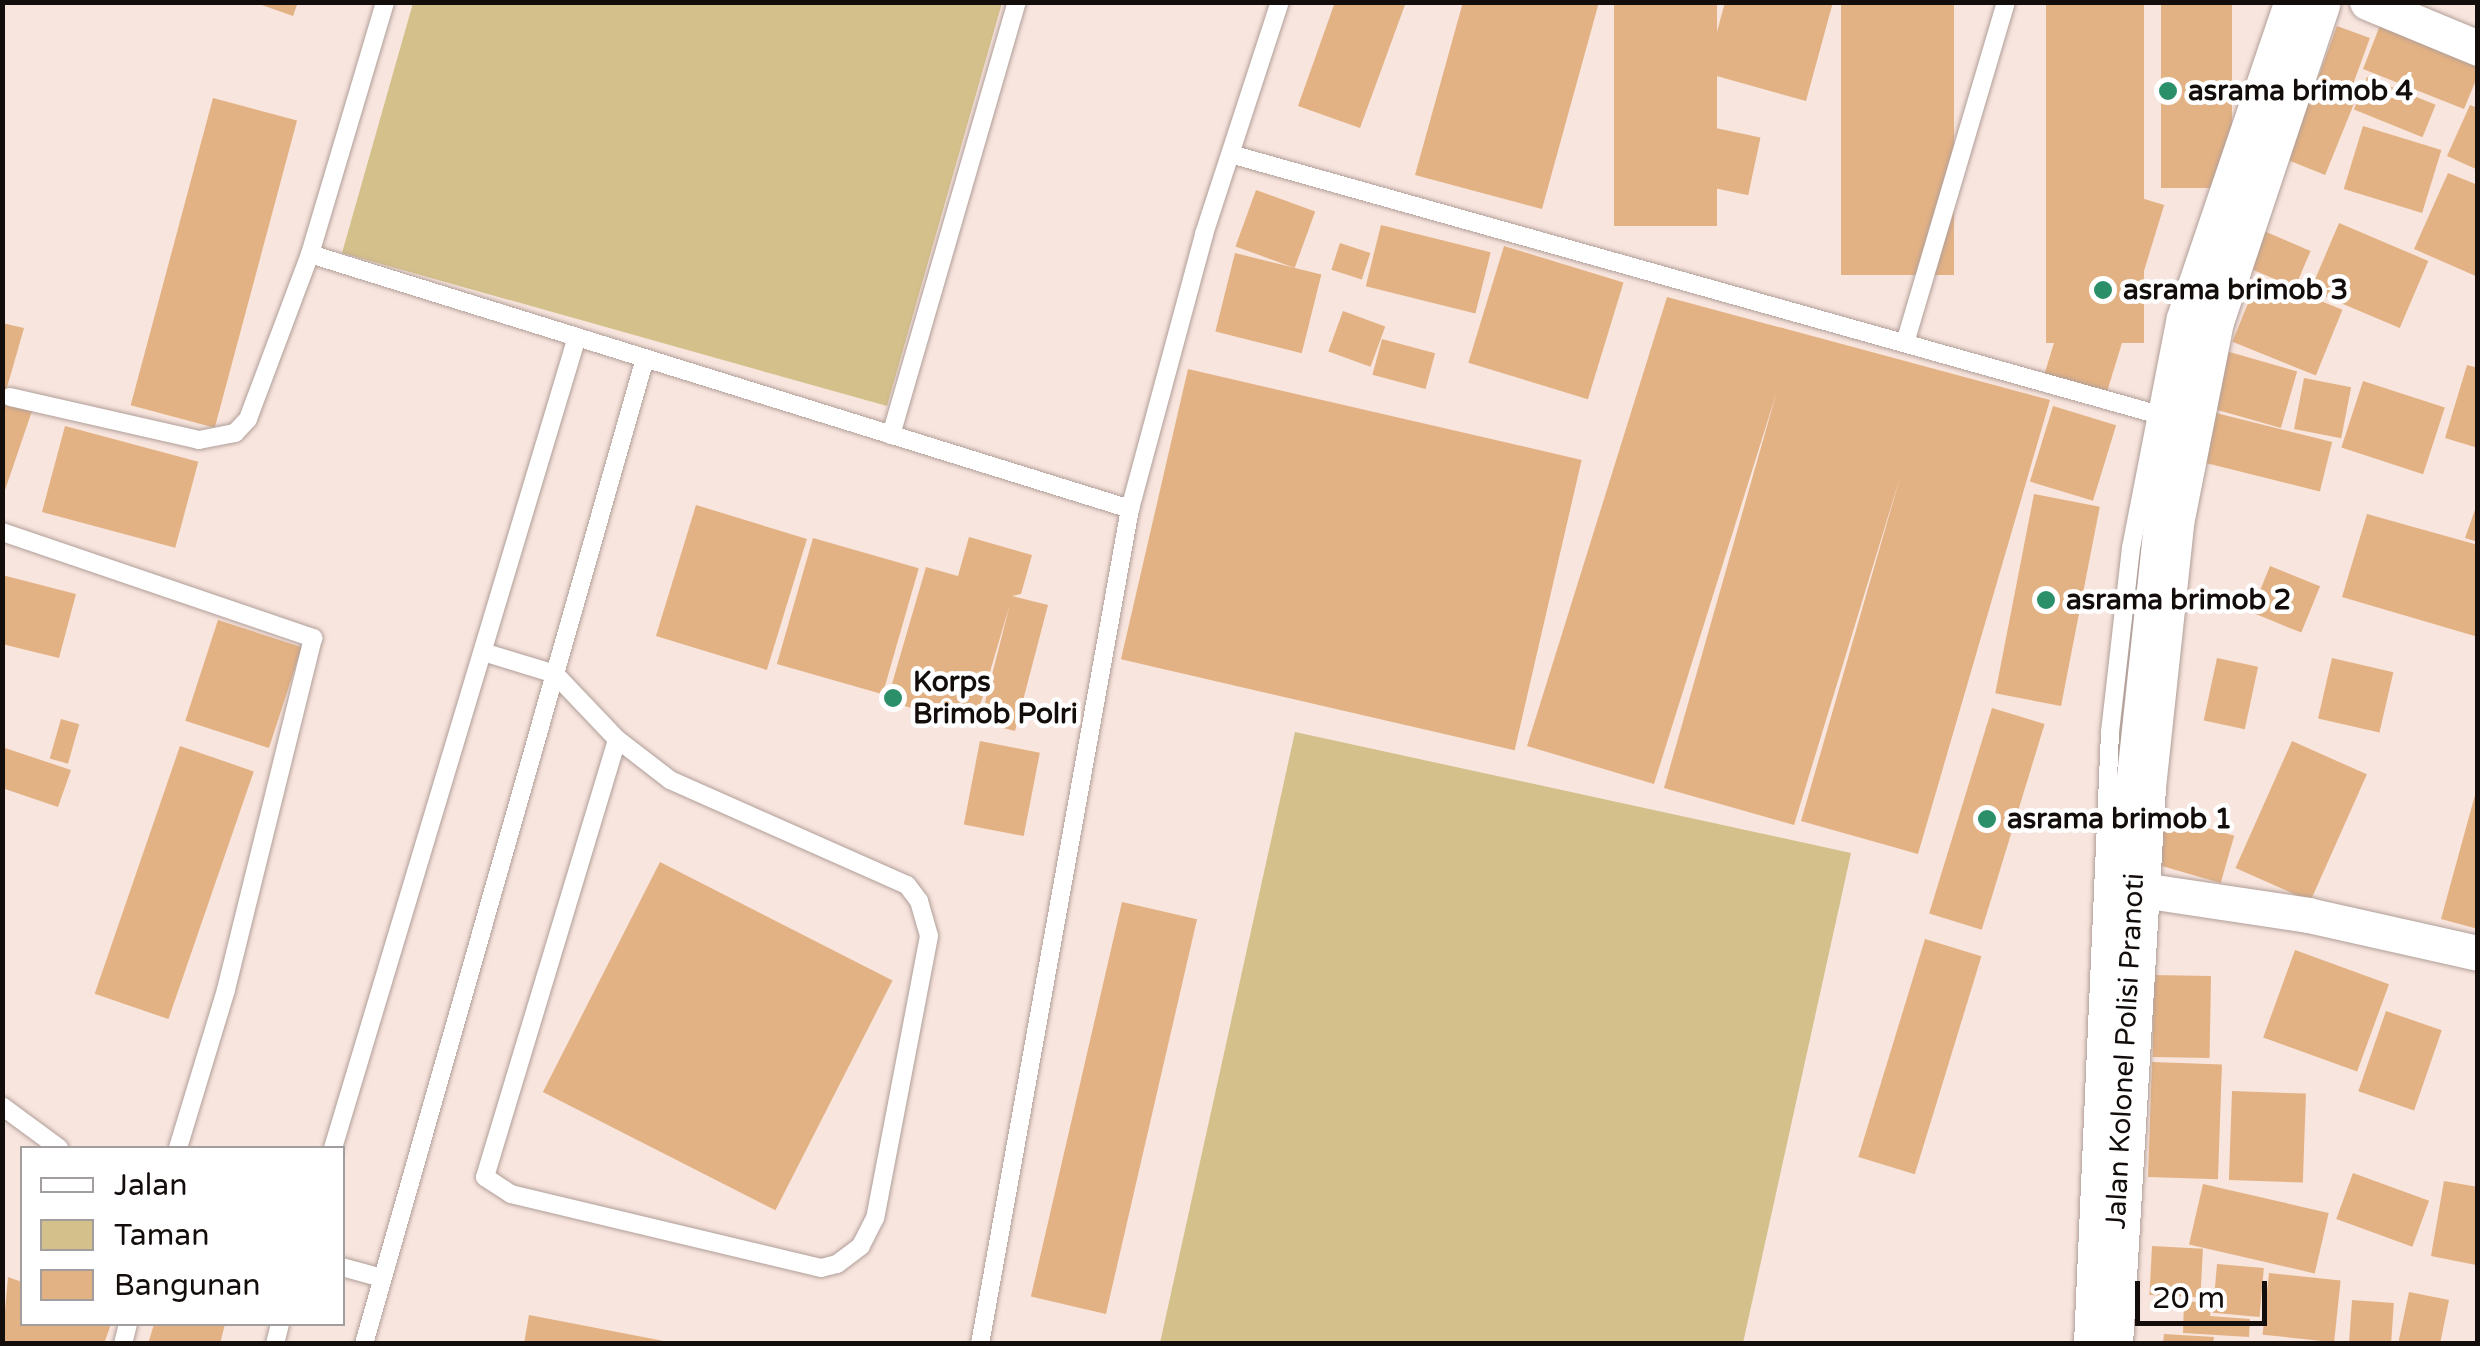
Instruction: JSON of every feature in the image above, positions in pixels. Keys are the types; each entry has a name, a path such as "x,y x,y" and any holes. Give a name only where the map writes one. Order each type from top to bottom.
{"street":[{"name":"Jalan Kolonel Polisi Pranoti","path":"2108,1344 2150,677 2195,373 2316,2"},
{"path":"2367,2 2478,48"},
{"path":"2135,889 2308,915 2478,953"}],"lane":[{"path":"10,397 180,438 217,440 235,433 260,396 310,254 385,2"},
{"path":"891,435 1017,2"},
{"path":"980,1344 1130,509 1204,234 1234,155 1280,2"},
{"path":"1905,343 2006,2"},
{"path":"2083,1344 2110,732 2156,414 2176,316 2284,2"},
{"path":"1234,155 2156,414"},
{"path":"310,254 1130,509"},
{"path":"334,1146 576,337"},
{"path":"364,1344 645,358"},
{"path":"2,532 313,638 226,990 179,1146"},
{"path":"483,652 555,674 617,739 670,780 907,884 925,911 930,936 875,1218 861,1246 837,1264 820,1268 511,1194 485,1177 617,739"},
{"path":"2,1106 56,1146"},
{"path":"345,1268 382,1278"}],"green space":[{"path":"413,3 1002,3 887,406 342,253"},
{"path":"1295,732 1851,853 1743,1343 1160,1343"}],"building":[{"path":"253,2 298,2 293,16"},
{"path":"1335,2 1406,2 1360,128 1298,106"},
{"path":"1463,2 1599,2 1542,209 1415,175"},
{"path":"1614,2 1717,2 1717,226 1614,226"},
{"path":"1725,2 1833,2 1806,101 1706,73"},
{"path":"1841,2 1954,2 1954,275 1841,275"},
{"path":"2046,2 2144,2 2144,343 2046,343"},
{"path":"2161,2 2232,2 2232,188 2161,188"},
{"path":"2384,15 2478,51 2478,75 2464,109 2363,69"},
{"path":"2337,26 2370,38 2349,95 2316,83"},
{"path":"2367,77 2436,105 2423,137 2354,109"},
{"path":"2308,84 2354,103 2325,175 2279,156"},
{"path":"213,98 297,121 215,428 131,405"},
{"path":"2470,105 2478,108 2478,170 2447,156"},
{"path":"1692,123 1760,138 1748,195 1680,181"},
{"path":"2363,126 2441,150 2422,213 2344,189"},
{"path":"2448,173 2478,185 2478,277 2414,249"},
{"name":"asrama brimob 3","path":"2102,186 2164,205 2106,394 2044,375"},
{"path":"1256,190 1315,212 1295,268 1235,246"},
{"path":"2339,223 2428,261 2400,328 2310,290"},
{"path":"1381,225 1491,252 1475,313 1366,286"},
{"path":"2259,229 2311,251 2295,288 2243,266"},
{"path":"1340,243 1370,253 1362,280 1331,270"},
{"path":"1504,246 1624,283 1588,399 1468,363"},
{"path":"1235,253 1321,275 1302,353 1215,332"},
{"path":"2259,276 2342,310 2316,376 2232,342"},
{"path":"1667,297 2050,400 1918,854 1801,821 1901,474 1794,825 1664,788 1777,391 1654,784 1527,746"},
{"path":"1343,311 1385,326 1371,367 1328,351"},
{"path":"2,323 24,328 4,398 33,408 3,496"},
{"path":"1382,339 1435,353 1426,389 1372,375"},
{"path":"2226,351 2297,371 2281,428 2210,408"},
{"path":"2467,365 2478,368 2478,448 2445,438"},
{"path":"1188,369 1582,460 1515,750 1121,659"},
{"path":"2304,378 2351,387 2341,438 2294,429"},
{"path":"2363,381 2445,408 2423,474 2341,448"},
{"path":"2053,406 2116,425 2093,501 2030,482"},
{"path":"2208,411 2332,442 2320,491 2196,460"},
{"path":"65,426 198,462 175,548 42,512"},
{"name":"asrama brimob 2","path":"2034,494 2100,507 2061,706 1995,693"},
{"path":"2478,501 2478,542 2465,538"},
{"path":"696,505 807,539 767,670 656,636"},
{"path":"2367,514 2478,545 2478,637 2342,597"},
{"path":"969,537 1032,555 1021,594 1012,596 1048,605 1015,731 980,722 1010,604 974,726 887,701 926,567 958,576"},
{"path":"813,538 919,568 883,694 777,664"},
{"path":"2270,566 2320,586 2301,633 2251,612"},
{"path":"2,575 76,594 59,658 2,644"},
{"path":"218,620 302,647 269,748 185,721"},
{"path":"2217,658 2258,667 2245,729 2204,721"},
{"path":"2332,658 2393,672 2379,733 2318,718"},
{"name":"asrama brimob 1","path":"1992,708 2045,724 1982,930 1929,914"},
{"path":"61,719 79,724 68,764 50,758"},
{"path":"980,741 1040,753 1024,836 964,824"},
{"path":"2292,741 2367,774 2310,901 2235,868"},
{"path":"180,746 254,771 168,1019 95,994"},
{"path":"2,747 71,770 58,807 2,788"},
{"path":"2478,784 2478,929 2441,919"},
{"path":"2165,816 2234,836 2221,883 2151,863"},
{"path":"660,862 893,980 775,1210 543,1092"},
{"path":"1122,902 1197,919 1106,1314 1031,1297"},
{"path":"1925,939 1981,956 1915,1174 1858,1157"},
{"path":"2295,950 2389,984 2357,1072 2263,1037"},
{"path":"2154,975 2211,976 2210,1058 2153,1057"},
{"path":"2386,1011 2442,1030 2414,1111 2358,1091"},
{"path":"2152,1062 2222,1064 2218,1179 2148,1177"},
{"path":"2232,1091 2306,1094 2303,1183 2229,1180"},
{"path":"2353,1173 2429,1201 2412,1247 2336,1219"},
{"path":"2444,1181 2478,1187 2476,1265 2431,1256"},
{"path":"2203,1184 2329,1213 2315,1273 2189,1244"},
{"path":"2152,1246 2203,1249 2200,1298 2149,1295"},
{"path":"2217,1264 2264,1268 2260,1317 2213,1313"},
{"path":"2269,1273 2341,1281 2334,1342 2263,1335"},
{"path":"8,1277 20,1281 20,1326 110,1326 104,1344 2,1344"},
{"path":"2409,1292 2449,1300 2440,1344 2398,1344"},
{"path":"2352,1300 2394,1303 2391,1344 2349,1344"},
{"path":"2184,1301 2211,1303 2210,1316 2250,1319 2249,1337 2183,1333"},
{"path":"529,1315 669,1342 524,1344"},
{"path":"153,1326 224,1326 220,1344 148,1344"},
{"path":"2164,1334 2214,1337 2213,1344 2163,1344"}],"place":[{"name":"asrama brimob 4","path":"2168,91"},
{"name":"asrama brimob 3","path":"2103,290"},
{"name":"asrama brimob 2","path":"2046,600"},
{"name":"Korps Brimob Polri","path":"893,698"},
{"name":"asrama brimob 1","path":"1987,819"}]}
